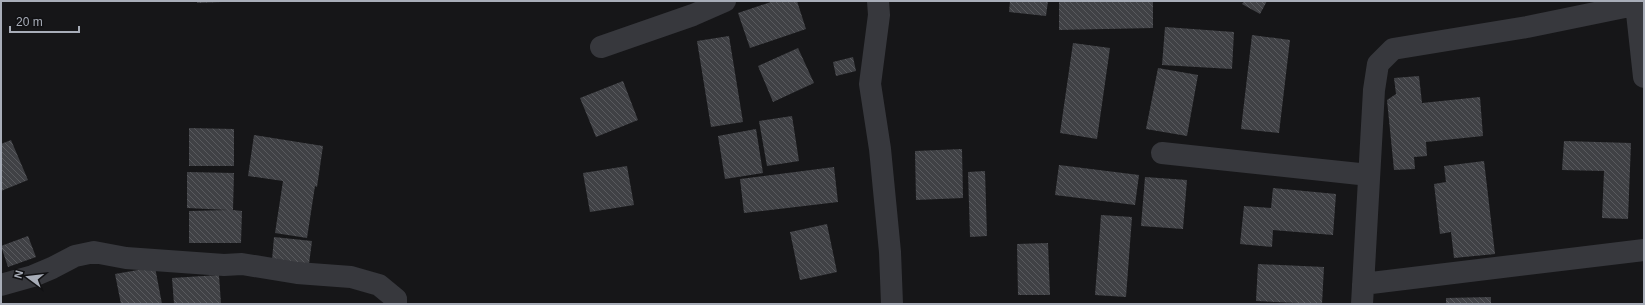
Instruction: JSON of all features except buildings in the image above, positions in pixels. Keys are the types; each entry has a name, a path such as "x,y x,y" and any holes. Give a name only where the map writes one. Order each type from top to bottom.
{"street":[{"path":"601,47 693,15 725,1"},
{"path":"878,1 879,15 870,84 880,149 892,304"},
{"path":"1644,77 1640,3 1527,27 1393,49 1378,64 1374,90 1363,294 1644,250"},
{"path":"1162,153 1369,174"},
{"path":"1,285 33,276 74,256 94,252 126,258 224,265 242,264 297,272 351,277 379,285 396,300 396,304"}]}
